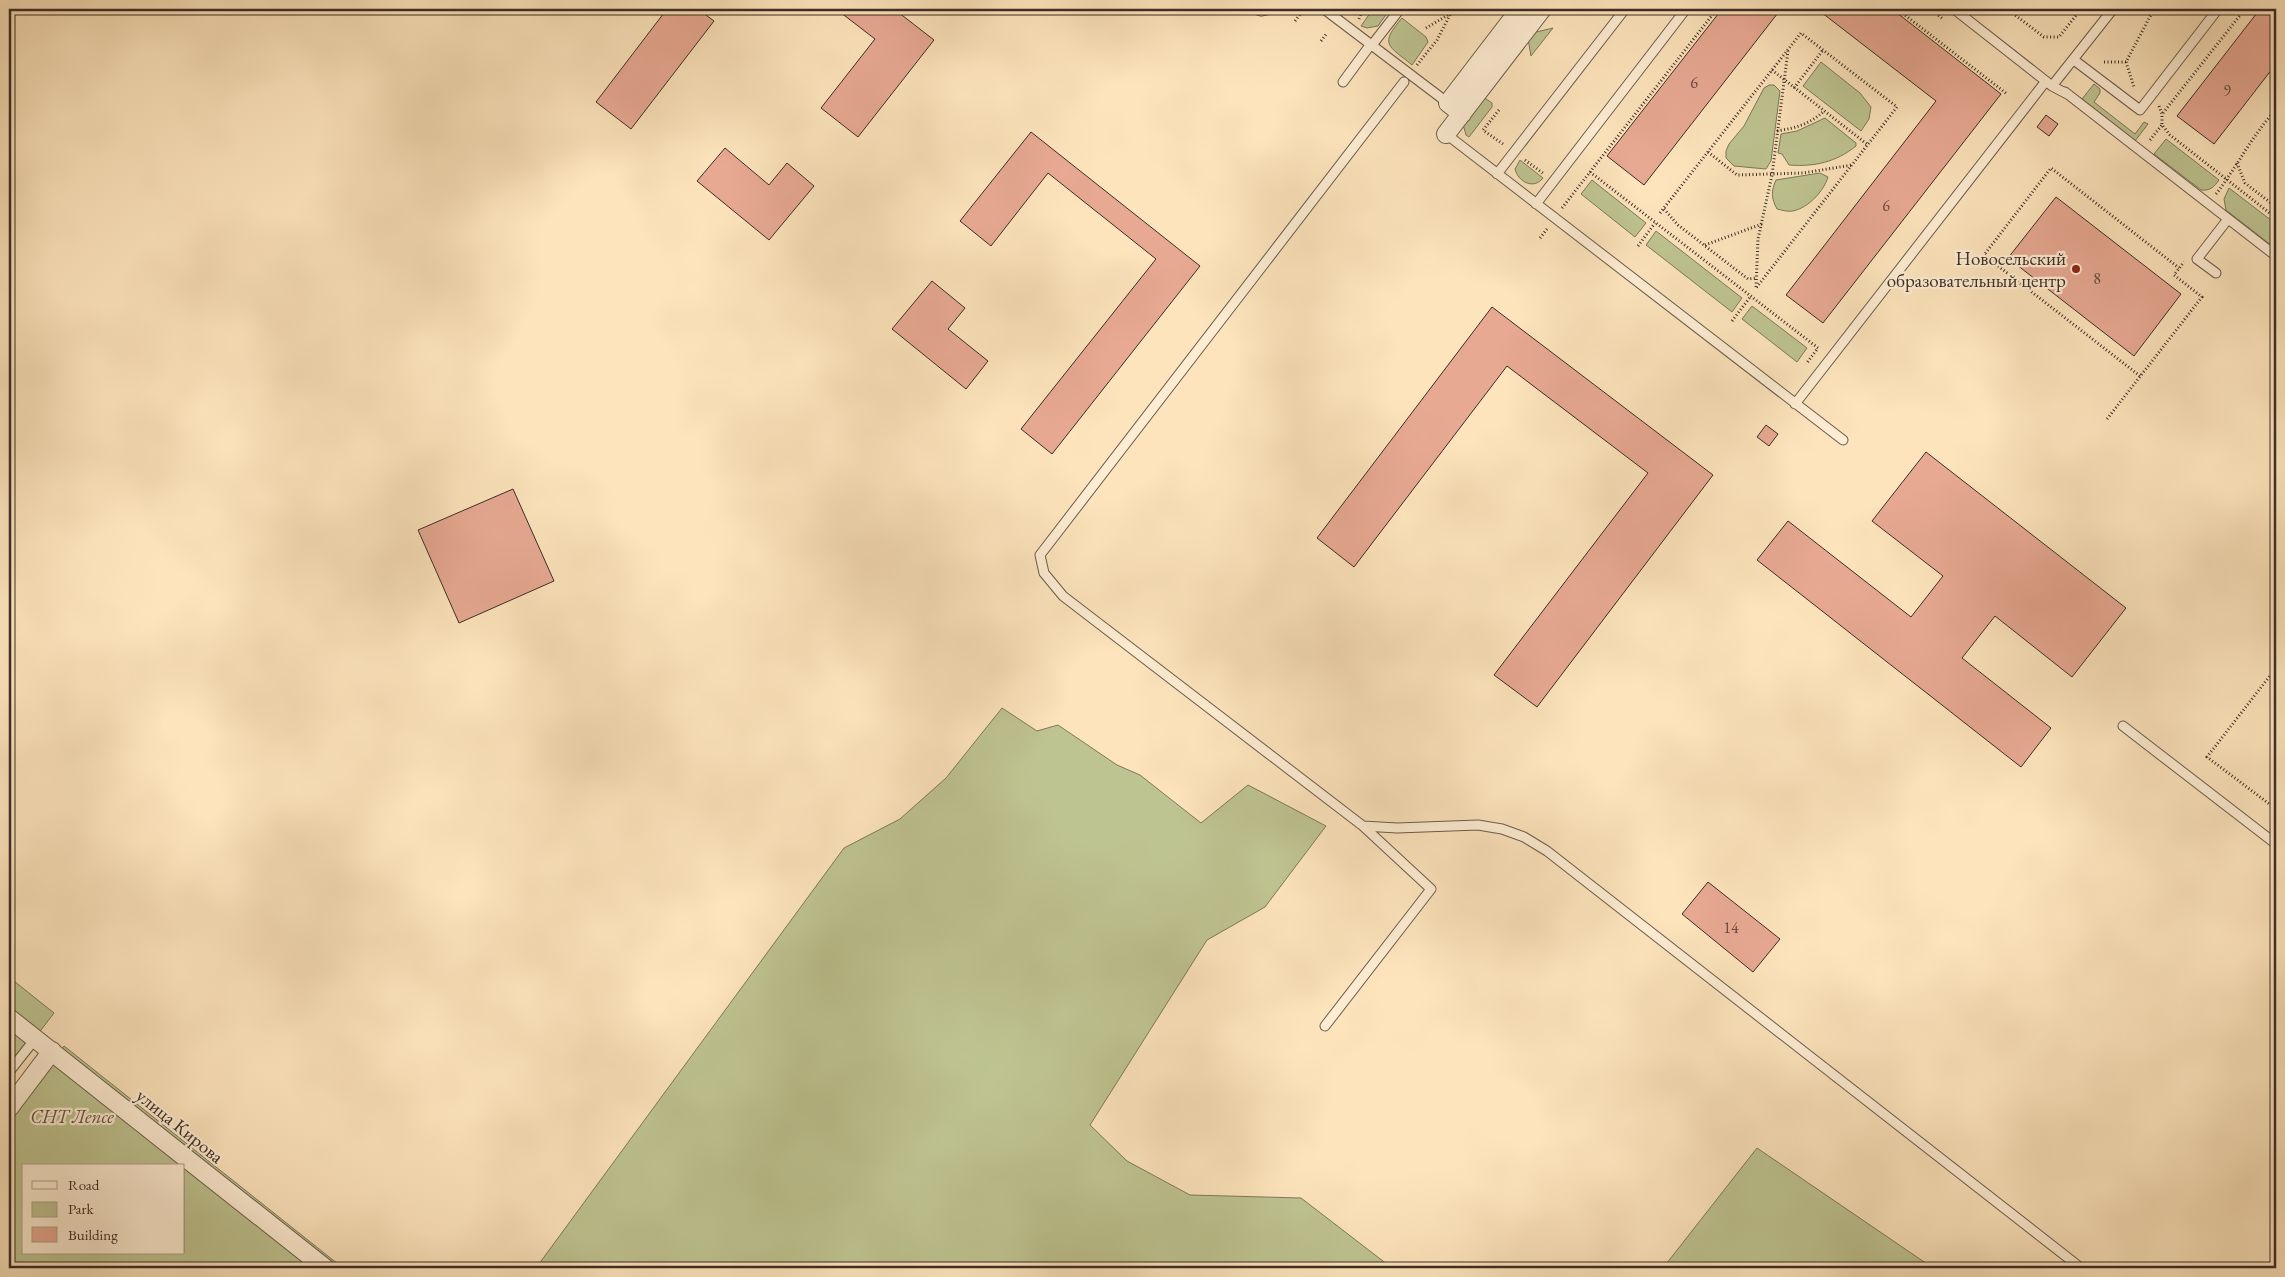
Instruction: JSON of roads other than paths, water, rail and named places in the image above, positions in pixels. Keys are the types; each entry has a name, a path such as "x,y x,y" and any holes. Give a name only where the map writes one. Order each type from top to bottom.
{"street":[{"path":"1446,134 1455,108 1520,9"},
{"path":"1455,108 1542,9"},
{"name":"улица Кирова","path":"9,1018 325,1268"},
{"path":"9,1108 52,1051"}],"lane":[{"path":"1254,9 1261,11 1271,9"},
{"path":"1324,9 1455,108"},
{"path":"1343,82 1400,9"},
{"path":"1497,174 1625,9"},
{"path":"1536,204 1686,9"},
{"path":"1954,9 2049,83 2065,92 2276,256"},
{"path":"1795,404 2049,83 2074,60 2113,9"},
{"path":"2074,60 2140,110 2218,9"},
{"path":"1325,1026 1431,889 1364,826 1064,596 1044,572 1040,555 1404,82"},
{"path":"1446,134 1843,440"},
{"path":"2216,273 2197,259 2228,219"},
{"path":"2123,726 2276,844"},
{"path":"1364,826 1397,828 1478,825 1502,828 1524,837 1547,851 2081,1268"},
{"path":"9,1072 35,1039"}],"place":[{"name":"Новосельский образовательный центр","path":"2076,269"}],"park label":[{"name":"СНТ Лепсе","path":"72,1116"}]}
